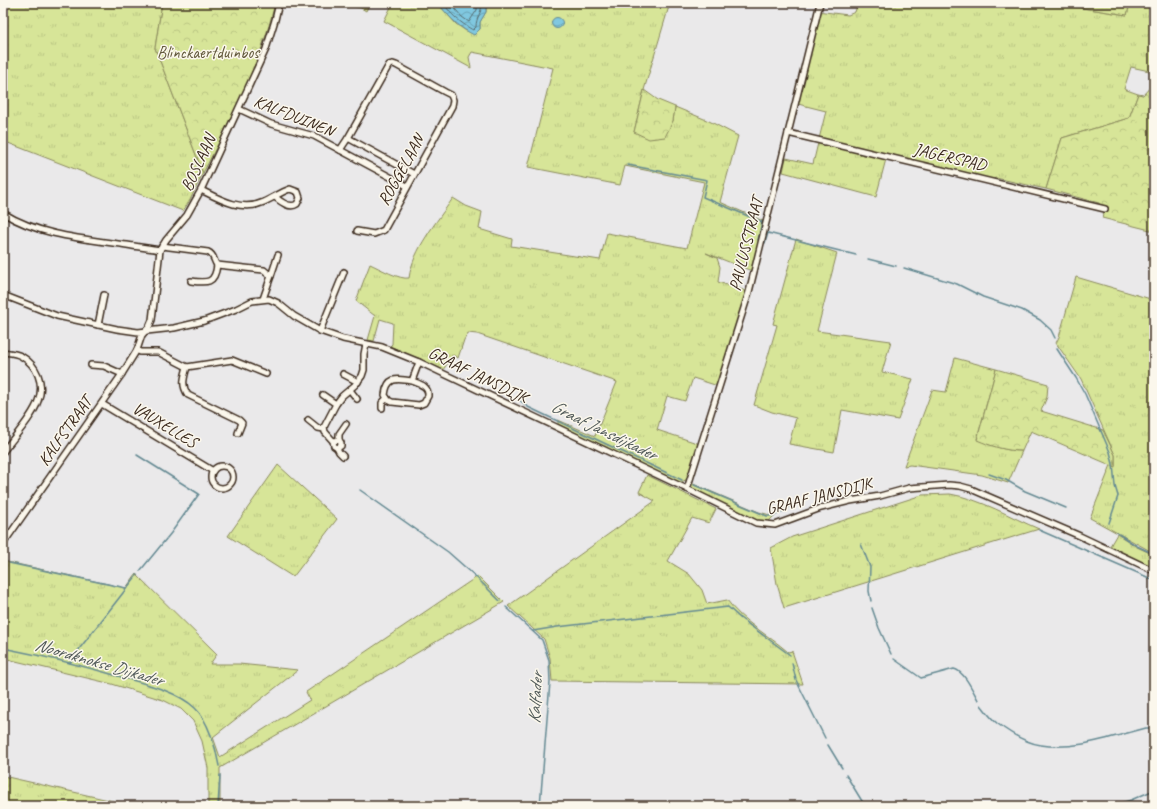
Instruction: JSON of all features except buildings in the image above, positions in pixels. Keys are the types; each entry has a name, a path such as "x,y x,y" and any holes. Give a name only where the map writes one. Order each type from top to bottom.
{"street":[{"name":"BOSLAAN","path":"161,248 187,215 201,190 266,49 279,3"},
{"name":"PAULUSSTRAAT","path":"687,489 749,292 820,3"},
{"name":"ROGGELAAN","path":"348,138 389,65 392,64 402,68 451,95 454,100 384,230 374,234 357,231"},
{"name":"KALFDUINEN","path":"239,109 271,124 314,136 407,186"},
{"name":"JAGERSPAD","path":"788,133 1105,209"},
{"name":"KALFDUINEN","path":"340,150 348,138 414,174"},
{"path":"201,190 226,202 244,206 257,204 275,197 286,190 293,189 298,192 300,198 297,204 288,206 275,197"},
{"path":"3,213 13,219 38,229 75,238 208,252 214,256 215,263 217,265 216,274 212,280 205,283 191,282"},
{"path":"146,332 152,320 161,248"},
{"path":"3,294 50,313 131,332 146,332 174,328 204,321 236,309 252,301 263,299 278,255"},
{"path":"217,265 264,270 270,276"},
{"path":"320,331 344,272"},
{"path":"98,325 104,295"},
{"name":"GRAAF JANSDIJK","path":"263,299 278,303 294,316 320,331 343,339 391,350 419,362 687,489 756,524 775,525 821,508 880,496 909,488 960,486 971,489 1080,536 1154,571"},
{"name":"KALFSTRAAT","path":"3,544 95,411 102,404 136,350 142,335 146,332"},
{"path":"324,429 325,423 336,404 342,396 358,382 364,370 364,354 366,344"},
{"path":"136,350 140,352 158,352 187,367 232,360 266,374"},
{"path":"3,352 21,356 33,366 38,373 41,391 34,410 3,452"},
{"path":"412,381 419,362"},
{"path":"91,365 104,366 122,374"},
{"path":"187,367 183,382 184,389 188,395 239,420 242,423 238,433"},
{"path":"344,374 358,382"},
{"path":"403,379 412,381 425,386 428,389 428,396 424,403 419,405 392,402 385,395 387,384 391,381 403,379"},
{"path":"350,390 357,399"},
{"path":"323,396 336,404"},
{"path":"382,408 382,403 387,398"},
{"name":"VAUXELLES","path":"102,404 213,471"},
{"path":"308,420 318,428 324,429 336,440 341,442 341,445 337,448 343,456"},
{"path":"336,440 346,424"},
{"path":"220,466 226,466 233,472 233,481 227,487 219,487 214,484 212,479 213,471 220,466"}],"green space":[{"path":"3,3 162,3 155,48 203,173 183,211 3,141"},
{"name":"Blinckaertduinbos","path":"162,3 275,3 262,47 253,69 203,173 155,48"},
{"path":"339,3 370,3 366,11 361,8"},
{"path":"393,3 442,3 441,7 456,24 466,31 480,29 480,22 486,12 486,3 670,3 644,90 634,132 673,121 675,107 709,121 738,136 720,202 763,221 752,271 706,253 717,258 720,267 718,282 746,291 718,386 693,378 685,401 667,396 657,430 700,444 688,479 681,482 671,480 670,478 632,460 631,461 615,454 615,452 558,424 558,420 595,436 617,382 477,334 468,333 458,358 453,355 443,370 390,346 392,344 393,323 380,319 374,341 368,340 375,316 356,301 370,264 395,276 409,278 411,267 420,246 453,198 466,206 482,212 479,229 512,239 511,246 600,260 607,233 687,248 704,182 625,166 620,185 528,167 553,68 472,52 469,57 471,68 384,21"},
{"path":"858,3 876,5 887,3 1051,3 1127,15 1130,3 1154,3 1154,72 1131,67 1124,89 1138,94 1129,118 1062,138 1046,189 996,178 993,179 973,175 819,139 826,111 794,103 817,11 848,15 855,12"},
{"path":"1051,3 1130,3 1127,15"},
{"path":"1154,83 1154,231 1102,218 1105,208 1099,205 1099,203 1046,189 1062,138 1129,118 1138,94 1143,95"},
{"path":"644,90 658,100 675,107 673,121 665,137 649,139 634,132"},
{"path":"818,143 886,159 876,197 783,172 786,158 813,164"},
{"path":"796,239 837,253 817,331 891,341 882,372 913,379 898,420 842,410 834,452 789,444 796,418 772,412 754,405 777,325 773,324"},
{"path":"1076,277 1154,300 1154,553 1090,518 1111,465 1115,466 1115,455 1081,379 1056,343"},
{"path":"955,358 996,369 977,439 999,448 1022,451 1008,483 982,475 910,465 904,466 932,390 946,392"},
{"path":"996,369 1048,384 1047,397 1041,411 1103,430 1115,455 1115,467 1031,431 1022,451 999,448 977,440"},
{"path":"278,465 337,519 293,577 228,536"},
{"path":"647,475 716,509 709,523 692,518 668,561 689,574 702,590 707,604 727,600 748,622 788,652 792,651 803,684 552,681 550,658 544,639 508,606 655,501 639,492"},
{"path":"691,483 759,512 775,515 769,521 756,521 694,491 691,487"},
{"path":"950,494 962,496 984,504 1039,529 784,608 777,584 771,548 792,537 922,495"},
{"path":"1117,534 1137,547 1154,555 1154,567 1110,546"},
{"path":"3,561 126,588 136,574 217,654 210,664 239,664 298,670 213,737 220,757 310,700 306,692 478,576 504,602 220,768 220,806 208,806 208,768 202,741 193,721 181,709 163,700 112,684 3,658"},
{"path":"3,776 135,806 3,806"}],"water":[{"path":"442,3 486,3 486,12 480,22 480,29 474,35 464,29 441,7"},
{"path":"557,17 561,19 563,23 561,27 557,29 553,27 551,23 553,19"}],"waterway":[{"path":"628,165 707,180 703,197 762,222 758,240"},
{"path":"765,243 768,233 856,255"},
{"path":"868,259 896,266"},
{"path":"904,268 957,284 983,297 1022,310 1040,320 1051,330 1055,338"},
{"path":"1057,349 1085,394 1110,452 1118,496 1109,523"},
{"name":"Graaf Jansdijkader","path":"517,398 528,407 682,480"},
{"path":"137,455 199,494 171,533 140,571"},
{"name":"Graaf Jansdijkader","path":"989,474 1006,480 1025,491 1066,508"},
{"name":"Graaf Jansdijkader","path":"694,485 767,516 778,514 793,504"},
{"name":"Kalfader","path":"360,490 448,552 500,601"},
{"path":"1039,530 1154,580"},
{"name":"Graaf Jansdijkader","path":"1117,533 1137,546 1154,554"},
{"path":"861,544 870,567 869,591 871,601"},
{"path":"9,563 126,588"},
{"path":"70,663 137,575"},
{"name":"Kalfader","path":"506,607 542,640 549,660 550,682 540,806"},
{"path":"533,631 728,607 740,618 790,655"},
{"path":"872,608 891,654"},
{"name":"Noordknokse Dijkader","path":"3,648 79,665 152,686 180,697 200,713 208,727 214,743 219,766"},
{"path":"894,659 921,678 954,669 961,673 968,682 978,700"},
{"path":"792,663 796,680 825,738"},
{"path":"981,705 993,720 1008,731 1024,740 1041,745 1067,746 1081,744 1146,728 1154,728"},
{"path":"828,745 842,768"},
{"name":"Noordknokse Dijkader","path":"218,806 220,775"},
{"path":"846,775 865,806"},
{"path":"1100,806 1118,804 1154,790"}]}
